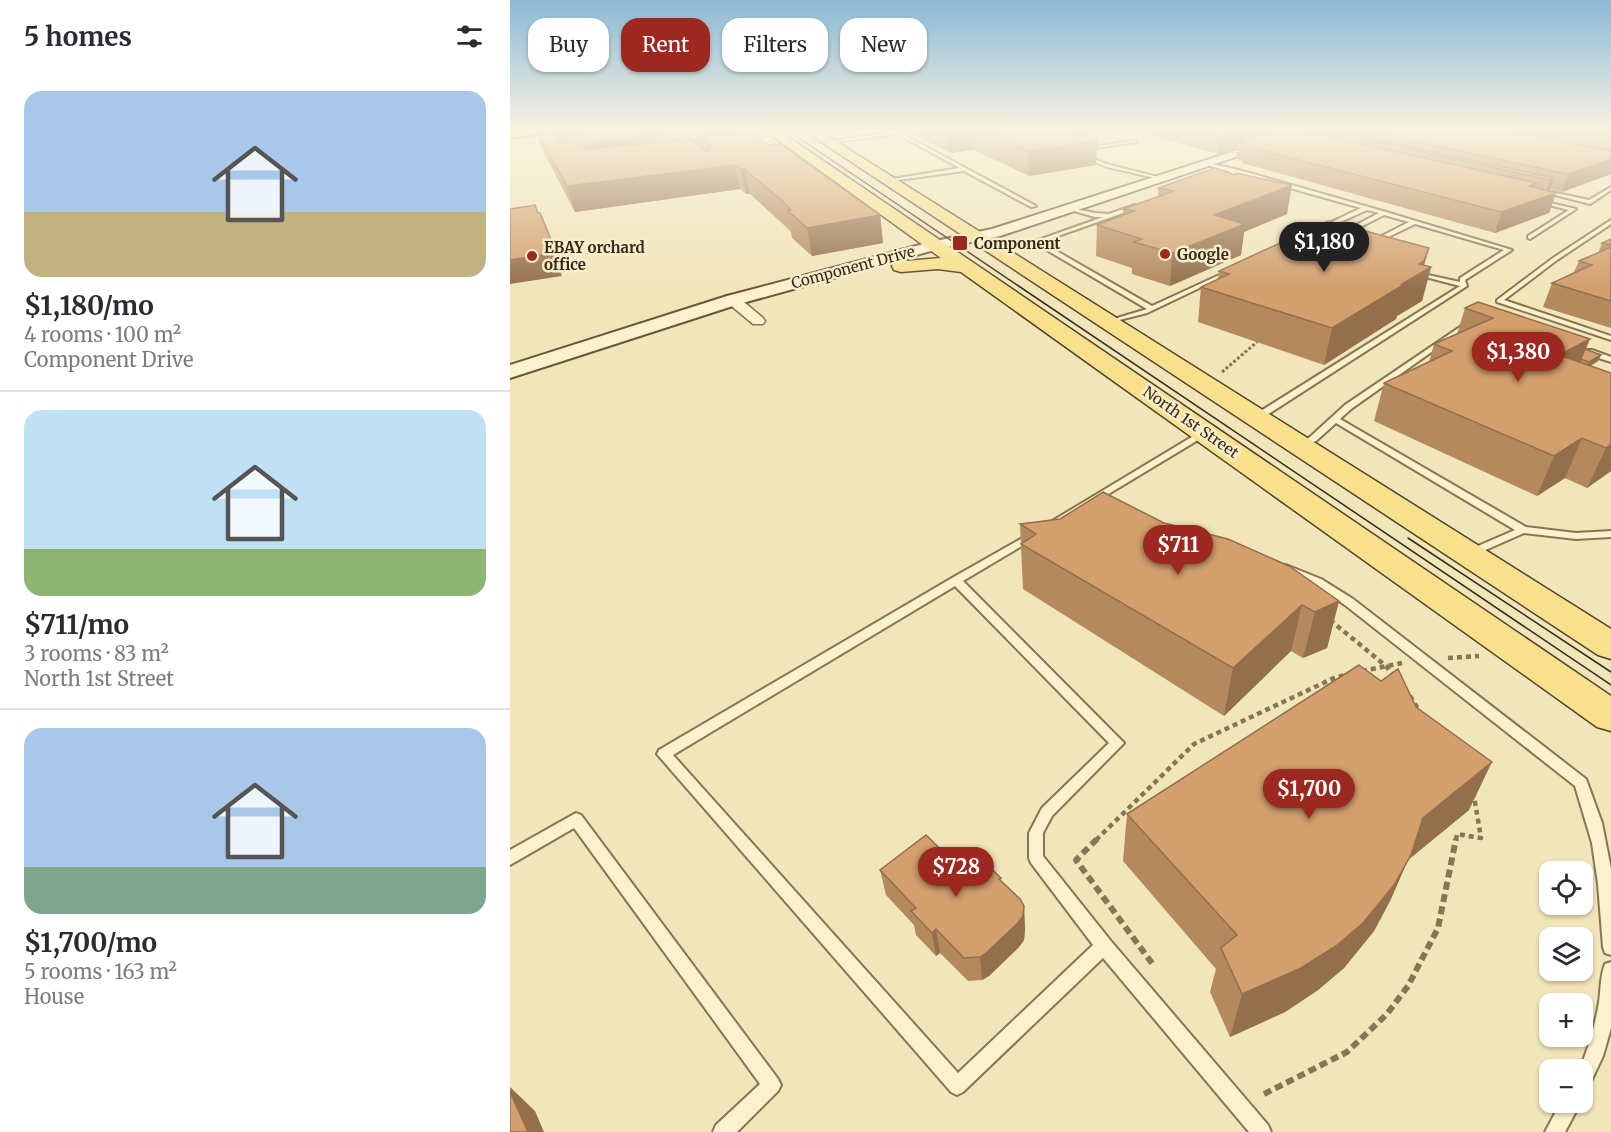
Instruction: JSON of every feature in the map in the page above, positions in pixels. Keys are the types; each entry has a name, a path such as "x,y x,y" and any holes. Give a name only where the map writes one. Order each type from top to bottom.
{"main road":[{"name":"North 1st Street","path":"845,183 1611,716"},
{"name":"North 1st Street","path":"889,183 1611,646"},
{"name":"Component Drive","path":"510,386 1152,183"},
{"name":"Component Drive","path":"510,372 745,311 901,266 941,249"},
{"path":"901,266 959,265 977,274"}],"lane":[{"path":"990,183 1033,206"},
{"path":"1278,183 1509,250 1462,279 1465,285"},
{"path":"1536,189 1590,202 1611,188"},
{"path":"1527,198 1573,209 1530,237"},
{"path":"1142,205 1036,242 1152,309"},
{"path":"1078,207 1095,215 1111,216"},
{"path":"1078,207 1106,211 1111,216"},
{"path":"1317,231 1366,208"},
{"path":"1335,238 1384,213"},
{"path":"1365,247 1414,222"},
{"path":"1611,222 1555,259 1499,301 1611,338"},
{"path":"1106,322 1152,309 1233,271"},
{"path":"1411,271 1465,285"},
{"path":"1254,417 1267,411 1465,285"},
{"path":"1297,445 1313,439 1348,407 1477,317"},
{"path":"1461,329 1472,333"},
{"path":"1582,350 1611,360"},
{"path":"1335,419 1523,530 1576,536 1611,534"},
{"path":"1104,946 957,1086 664,754 1206,432"},
{"path":"1080,507 1095,514"},
{"path":"1467,554 1523,530"},
{"path":"1274,563 1317,581 1349,602 1581,783 1591,808 1601,850 1608,890 1611,947"},
{"path":"956,580 1117,743 1047,812 1036,833 1036,858 1104,946 1261,1132"},
{"path":"510,858 576,819 772,1085 723,1132"},
{"path":"1591,1059 1604,1024 1611,970"},
{"path":"1555,1132 1566,1113"}],"path":[{"path":"1221,373 1257,342"},
{"path":"1322,614 1386,666 1401,684"},
{"path":"1154,966 1076,860 1194,744 1336,677 1425,660 1489,655"},
{"path":"1408,693 1424,719"},
{"path":"1264,1095 1347,1052 1387,1014 1408,986 1438,928 1457,834 1481,838 1473,789"}],"building":[{"path":"565,183 592,183 567,186"},
{"path":"761,183 835,183 880,215 807,228 787,210 791,210"},
{"path":"1173,183 1282,183 1292,185 1214,215 1245,224 1172,253 1134,242 1142,239 1097,225 1134,211 1123,209 1174,191 1158,188"},
{"path":"1388,183 1535,183 1529,186 1556,193 1501,212"},
{"path":"535,205 552,242 549,243 553,253 510,260 510,209"},
{"path":"1328,221 1429,248 1424,261 1419,264 1431,267 1332,328 1201,287 1229,274 1219,271"},
{"path":"1611,239 1611,245 1602,243"},
{"path":"1611,247 1611,301 1552,283 1592,265 1579,261"},
{"path":"1478,302 1590,339 1559,355 1611,373 1611,444 1606,448 1582,438 1554,456 1384,383 1452,351 1434,344 1493,318 1465,308"},
{"path":"1585,349 1601,355 1589,362 1581,359"},
{"path":"1103,492 1164,523 1228,539 1289,566 1339,601 1315,612 1302,605 1233,668 1021,544 1036,534 1020,524 1060,519"},
{"path":"1359,665 1381,681 1398,669 1416,707 1492,762 1423,818 1411,855 1394,885 1363,923 1336,946 1301,968 1242,994 1221,948 1237,935 1127,814"},
{"path":"926,835 964,872 980,858 1001,878 999,879 1020,899 1024,906 1023,916 1018,923 980,957 964,958 936,929 932,933 911,911 916,908 880,870"},
{"path":"510,1092 528,1132 510,1132"}],"tram line":[{"path":"865,183 1611,685"},
{"path":"1408,538 1611,672"}],"place":[{"name":"Component","path":"960,243"},
{"name":"Google","path":"1165,254"},
{"name":"EBAY orchard office","path":"532,256"}]}
